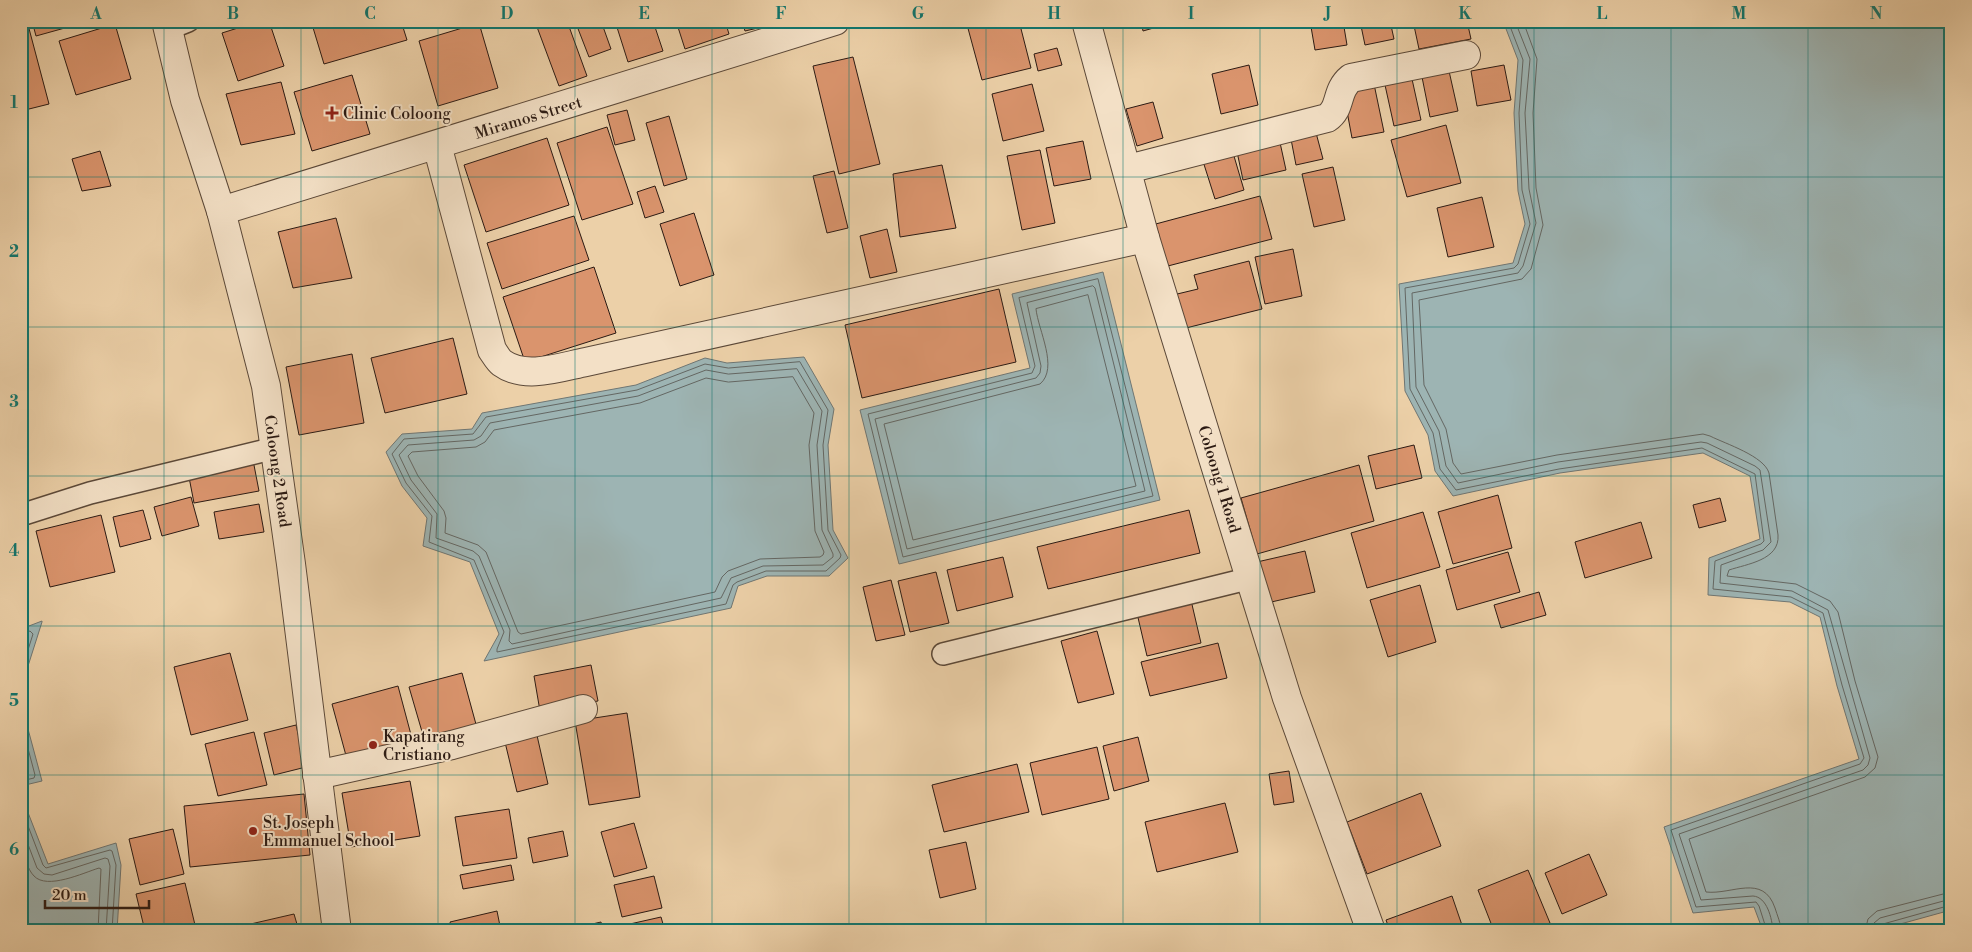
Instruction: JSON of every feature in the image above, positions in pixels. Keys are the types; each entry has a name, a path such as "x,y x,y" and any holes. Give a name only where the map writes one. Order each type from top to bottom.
{"street":[{"name":"Miramos Street","path":"221,211 835,21"},
{"name":"Coloong 1 Road","path":"1086,21 1146,238 1287,698 1371,931"},
{"name":"Coloong 2 Road","path":"174,24 185,100 221,211 266,386 337,931"},
{"path":"1128,169 1326,118 1334,113 1344,84 1351,78 1466,55"},
{"path":"437,145 492,350 501,362 514,369 541,371 586,362 1146,238"},
{"path":"318,775 452,745 583,709"}],"lane":[{"path":"21,515 90,493 275,448"},
{"path":"944,654 1251,578"}],"water":[{"path":"1503,21 1951,21 1951,910 1875,931 1763,931 1754,907 1693,913 1664,827 1859,759 1837,686 1820,617 1790,602 1708,595 1709,558 1760,539 1750,476 1703,453 1560,473 1453,496 1435,471 1428,435 1405,391 1399,284 1513,263 1525,224 1518,191 1514,113 1518,60"},
{"path":"1103,272 1160,500 899,564 860,410 1030,368 1012,294"},
{"path":"804,357 834,409 828,445 833,530 848,558 829,576 767,576 738,586 731,608 484,661 499,634 470,562 423,546 427,518 402,486 386,452 402,434 472,429 482,413 636,385 705,358 727,363"},
{"path":"42,622 21,688 21,629"},
{"path":"21,703 42,781 21,786"},
{"path":"27,810 48,864 116,843 121,865 117,931 21,931 21,812"}],"building":[{"path":"21,21 27,21 49,104 21,111"},
{"path":"32,21 90,21 36,36"},
{"path":"260,21 269,21 284,66 238,81 222,33"},
{"path":"311,21 401,21 407,40 324,64"},
{"path":"552,21 567,21 587,76 559,86 537,27"},
{"path":"575,21 601,21 611,49 589,57"},
{"path":"615,21 653,21 663,51 628,62"},
{"path":"676,21 725,21 729,34 685,49"},
{"path":"742,21 788,21 745,31"},
{"path":"966,21 1019,21 1031,68 982,80"},
{"path":"1141,21 1178,21 1143,31"},
{"path":"1310,21 1343,21 1347,45 1315,50"},
{"path":"1360,21 1390,21 1394,39 1365,45"},
{"path":"1413,21 1467,21 1471,39 1419,49"},
{"path":"479,23 498,88 438,106 419,41"},
{"path":"115,24 131,79 76,95 59,41"},
{"path":"1057,48 1062,65 1038,71 1034,54"},
{"path":"853,57 880,164 839,174 813,66"},
{"path":"1249,65 1258,105 1221,114 1212,74"},
{"path":"1504,65 1511,100 1477,106 1471,71"},
{"path":"1449,71 1458,111 1430,117 1422,77"},
{"name":"Clinic Coloong","path":"352,75 370,134 312,151 294,92"},
{"path":"1412,79 1421,120 1394,126 1385,85"},
{"path":"281,82 295,134 241,145 226,94"},
{"path":"1032,84 1044,131 1003,141 992,94"},
{"path":"1374,84 1384,132 1352,138 1343,90"},
{"path":"1153,102 1163,138 1137,146 1126,109"},
{"path":"627,110 635,140 615,145 607,115"},
{"path":"669,116 687,179 664,186 646,123"},
{"path":"1446,125 1461,183 1407,197 1391,140"},
{"path":"607,127 633,204 582,220 557,143"},
{"path":"1315,129 1323,159 1296,165 1290,134"},
{"path":"547,138 569,205 486,232 464,165"},
{"path":"1279,138 1286,170 1243,180 1236,147"},
{"path":"1083,141 1091,179 1054,186 1046,148"},
{"path":"1231,146 1244,190 1215,199 1201,155"},
{"path":"1040,150 1055,223 1022,230 1007,156"},
{"path":"100,151 111,186 82,191 72,159"},
{"path":"942,165 956,228 900,237 893,174"},
{"path":"1333,167 1345,220 1314,227 1302,174"},
{"path":"834,171 848,228 827,233 813,176"},
{"path":"655,186 664,212 645,218 637,192"},
{"path":"1260,196 1272,239 1164,267 1152,225"},
{"path":"1482,197 1494,247 1448,257 1437,208"},
{"path":"694,213 714,275 680,286 660,224"},
{"path":"574,216 589,260 502,289 487,243"},
{"path":"336,218 352,278 293,288 278,232"},
{"path":"887,229 897,272 870,278 860,236"},
{"path":"1293,249 1302,296 1265,304 1255,257"},
{"path":"1249,261 1262,309 1182,329 1173,295 1198,289 1194,275"},
{"path":"594,267 616,333 525,362 503,297"},
{"path":"999,289 1016,362 862,398 845,325"},
{"path":"453,338 467,394 385,413 371,358"},
{"path":"352,354 364,423 299,435 286,367"},
{"path":"1414,445 1422,478 1376,489 1368,456"},
{"path":"253,460 259,491 194,503 188,472"},
{"path":"1359,465 1374,521 1257,554 1241,498"},
{"path":"1498,495 1512,548 1453,564 1438,512"},
{"path":"191,497 199,526 162,536 154,507"},
{"path":"1720,498 1726,521 1699,528 1693,505"},
{"path":"259,504 264,532 219,539 214,512"},
{"path":"143,510 151,539 120,547 113,517"},
{"path":"1189,510 1200,553 1048,589 1037,547"},
{"path":"1423,512 1440,567 1367,588 1351,533"},
{"path":"101,515 115,572 50,587 36,531"},
{"path":"1641,522 1652,558 1585,578 1575,542"},
{"path":"1305,551 1315,592 1267,603 1257,562"},
{"path":"1508,552 1520,592 1457,610 1446,570"},
{"path":"1003,557 1013,597 957,611 947,570"},
{"path":"936,572 949,623 910,632 898,581"},
{"path":"891,580 905,635 876,641 863,587"},
{"path":"1420,585 1436,642 1388,657 1370,600"},
{"path":"1539,592 1546,615 1501,628 1494,605"},
{"path":"1190,596 1201,643 1147,656 1136,609"},
{"path":"1097,631 1114,694 1078,703 1061,641"},
{"path":"1218,643 1227,678 1150,696 1141,662"},
{"path":"230,653 248,720 191,735 174,667"},
{"path":"591,665 598,701 540,711 534,676"},
{"path":"462,673 477,728 425,742 409,687"},
{"path":"398,686 414,746 348,763 332,704"},
{"path":"627,713 640,797 589,805 575,721"},
{"path":"296,725 306,767 274,775 264,733"},
{"path":"536,731 548,784 517,792 504,738"},
{"path":"254,732 267,785 218,796 205,744"},
{"path":"1138,737 1149,781 1114,791 1103,746"},
{"path":"1097,747 1109,799 1042,815 1030,763"},
{"path":"1017,764 1029,812 944,832 932,785"},
{"path":"1289,771 1294,802 1274,805 1269,774"},
{"path":"410,781 420,836 351,847 342,793"},
{"path":"1421,793 1441,846 1367,874 1347,822"},
{"path":"304,794 310,855 190,867 184,806"},
{"path":"1225,803 1238,852 1157,872 1145,822"},
{"path":"509,809 517,858 463,866 455,817"},
{"path":"634,823 647,868 614,877 601,832"},
{"path":"173,829 184,874 140,885 129,839"},
{"path":"563,831 568,856 533,863 528,838"},
{"path":"966,842 976,889 940,898 929,850"},
{"path":"1589,854 1607,895 1562,914 1545,873"},
{"path":"511,865 514,880 463,889 460,875"},
{"path":"1528,870 1550,923 1529,931 1494,931 1478,890"},
{"path":"654,876 662,908 622,917 614,885"},
{"path":"185,883 195,925 169,931 145,931 136,894"},
{"path":"1452,896 1464,931 1390,931 1386,920"},
{"path":"497,911 501,931 452,931 450,922"},
{"path":"294,914 299,931 243,931 242,926"},
{"path":"661,917 665,931 622,931 621,926"},
{"path":"601,922 603,931 580,931 579,927"}],"place":[{"name":"Clinic Coloong","path":"332,113"},
{"name":"Kapatirang Cristiano","path":"373,745"},
{"name":"St. Joseph Emmanuel School","path":"253,831"}]}
